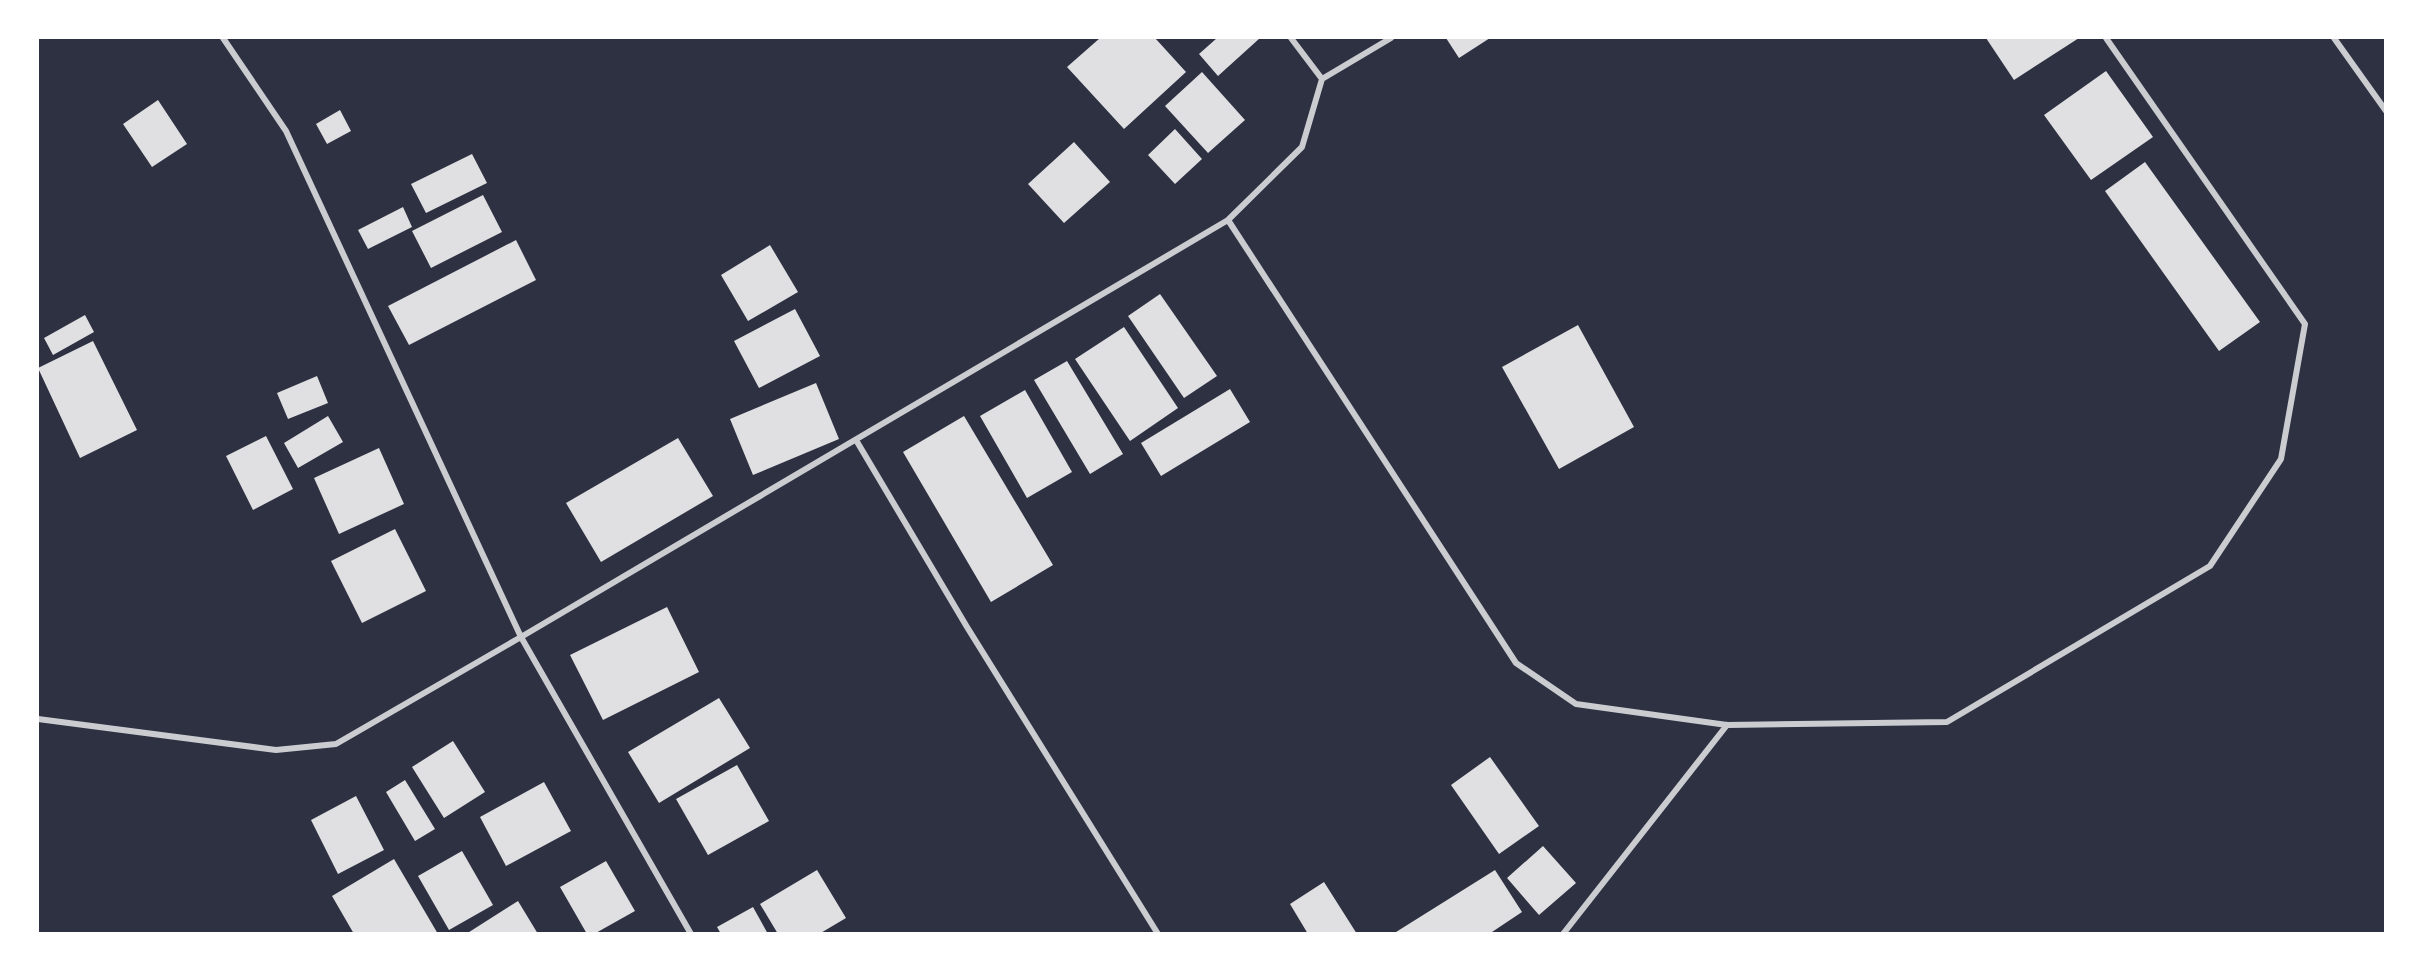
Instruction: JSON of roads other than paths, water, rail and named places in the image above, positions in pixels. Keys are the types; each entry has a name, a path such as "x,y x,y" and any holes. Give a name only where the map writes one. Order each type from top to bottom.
{"street":[{"path":"223,38 286,131 521,638 692,933"},
{"path":"1291,38 1322,79"},
{"path":"38,719 276,750 336,744 521,638 1228,220 1302,147 1322,79 1391,38"},
{"path":"1228,220 1516,663 1576,704 1727,725 1947,722 2210,566 2280,459 2305,324 2106,38"},
{"path":"2334,38 2385,111"},
{"path":"856,440 967,627 1158,933"},
{"path":"1563,933 1727,725"}]}
